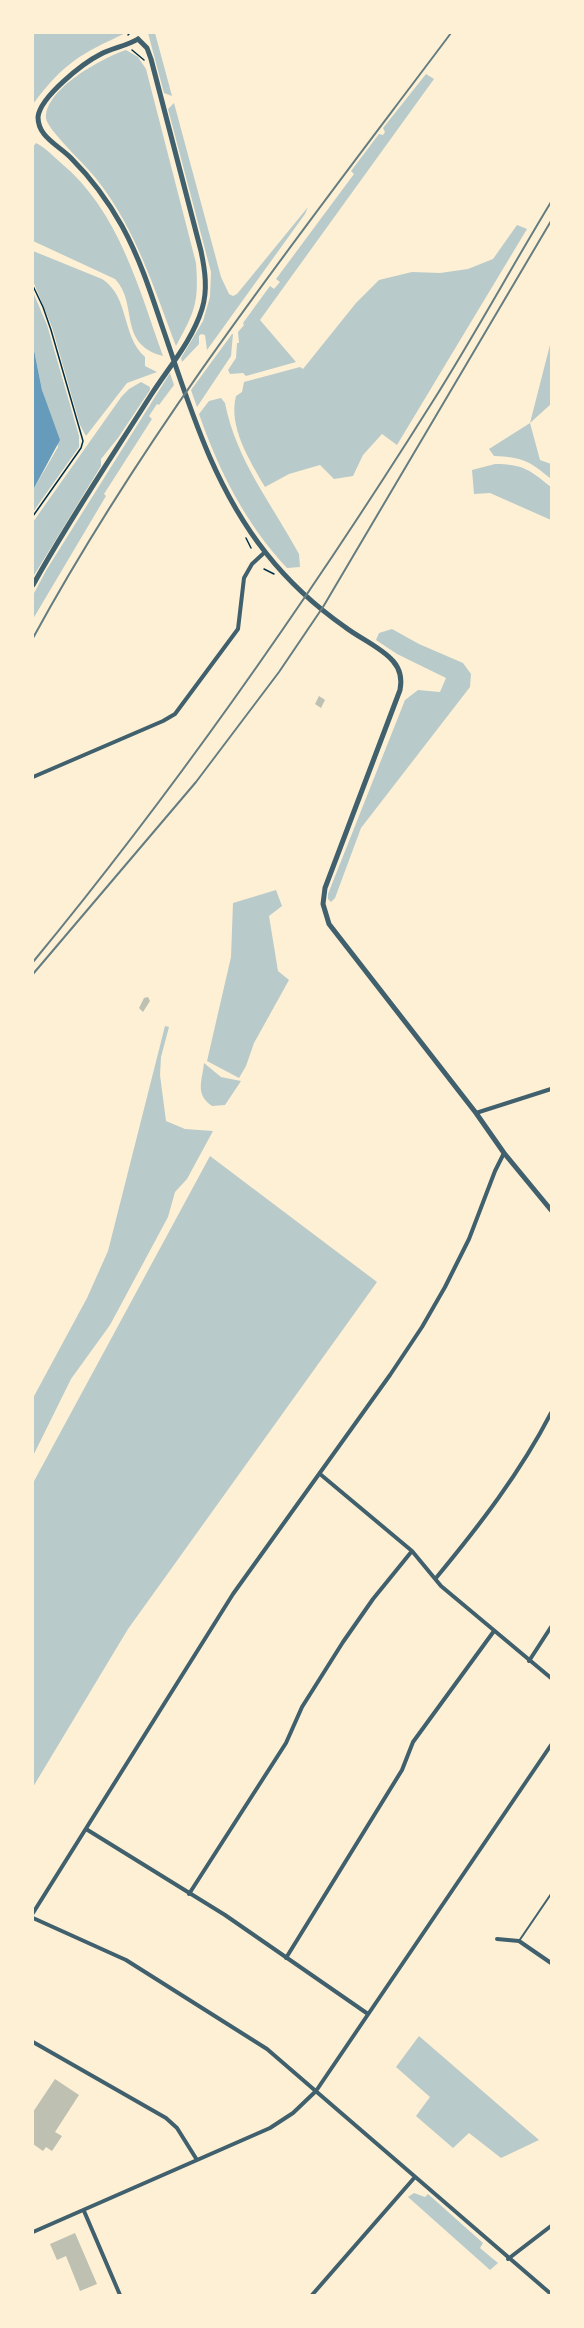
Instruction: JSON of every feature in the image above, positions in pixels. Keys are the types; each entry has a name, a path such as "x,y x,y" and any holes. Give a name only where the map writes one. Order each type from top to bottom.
{"street":[{"path":"33,585 133,424 185,345 200,315 204,299 205,272 201,250 151,59 140,36 100,54 77,69 43,105 38,123 45,135 88,176 117,218 140,265 169,346 199,432 225,492 266,552 290,580 324,611 395,663 399,670 401,683 333,864 324,895 324,911 329,924 476,1113 504,1153 551,1210"},
{"path":"33,777 163,722 175,714 238,629 245,575 251,565 266,552"},
{"path":"476,1113 551,1089"},
{"path":"33,1913 233,1594 390,1375 436,1303 469,1239 504,1153"},
{"path":"436,1578 477,1528 511,1481 551,1413"},
{"path":"320,1474 412,1551 441,1586 551,1678"},
{"path":"189,1894 286,1743 302,1707 343,1642 372,1599 412,1551"},
{"path":"529,1661 551,1627"},
{"path":"286,1958 402,1770 413,1742 494,1631"},
{"path":"33,2232 281,2122 316,2091 551,1744"},
{"path":"86,1829 189,1894 368,2014"},
{"path":"33,1918 126,1960 267,2049 551,2294"},
{"path":"497,1939 519,1941 551,1963"},
{"path":"33,2042 166,2118 177,2128 197,2160"},
{"path":"312,2295 415,2177"},
{"path":"84,2211 120,2295"},
{"path":"508,2259 551,2226"}],"lane":[{"path":"519,1941 551,1894"}],"path":[{"path":"131,50 145,63"},
{"path":"33,286 51,330 83,441 81,448 33,516"}],"shaded area":[{"path":"33,33 126,33 96,47 74,61 54,79 33,104"},
{"path":"148,33 155,33 172,96 164,93"},
{"path":"126,50 138,57 146,69 196,263 196,298 188,324 176,346 152,281 123,219 98,181 53,131 46,118 48,107 65,86 90,67"},
{"path":"426,74 434,79 260,320 296,362 246,376 243,373 230,374 228,370 236,358 237,343 239,343 238,332 244,325 243,323 270,286 274,289 280,282 276,279 354,174 351,171 379,134 383,135 385,132 383,128"},
{"path":"174,103 221,277 229,294 233,296 237,294 308,207 207,350 205,335 201,334 199,344 182,362 181,358 203,321 210,297 211,272 168,109"},
{"path":"36,143 81,182 112,227 125,252 163,356 149,350 139,342 134,333 122,289 115,279 33,241 33,147"},
{"path":"517,225 527,229 397,445 382,434 363,455 353,476 334,479 320,465 289,474 265,487 242,443 235,420 236,396 242,392 244,382 300,367 303,369 356,303 379,280 412,272 440,273 468,269 493,259"},
{"path":"33,251 102,279 111,287 122,306 132,338 145,357 145,366 157,372 127,383 86,436 80,425 52,327 33,281"},
{"path":"33,292 47,325 79,436 79,447 33,512 33,490 58,447 42,390 33,345"},
{"path":"232,334 231,356 197,407 191,390"},
{"path":"551,341 551,404 530,423"},
{"path":"170,373 174,385 149,416 152,419 104,494 106,496 33,619 33,595 47,569"},
{"path":"141,382 150,387 150,390 101,459 101,466 33,577 33,522 122,396"},
{"path":"221,398 225,403 237,444 299,554 300,567 287,568 258,533 235,496 215,456 199,414 209,401"},
{"path":"530,423 540,460 551,464 551,479 525,461 512,457 494,456 489,449"},
{"path":"495,464 513,465 526,469 551,487 551,520 490,493 474,494 472,470"},
{"path":"392,629 419,644 463,663 471,674 470,687 361,828 335,898 331,902 328,894 405,700 418,690 440,692 446,678 397,654 376,640 379,633"},
{"path":"276,890 282,906 269,916 278,971 289,980 254,1043 239,1078 207,1061 231,957 233,903"},
{"path":"165,1026 169,1027 161,1057 160,1075 166,1121 185,1129 213,1131 187,1179 175,1192 168,1217 110,1325 71,1379 33,1456 33,1398 87,1298 108,1251"},
{"path":"204,1063 221,1077 241,1081 225,1105 212,1106 203,1097 201,1087"},
{"path":"210,1156 377,1282 128,1629 33,1787 33,1483"},
{"path":"419,2036 539,2140 501,2158 469,2133 453,2148 416,2116 430,2097 396,2067"},
{"path":"414,2193 425,2197 428,2194 483,2243 480,2248 498,2263 490,2270 408,2197"}],"water":[{"path":"33,345 42,390 60,440 33,490"}],"building":[{"path":"319,696 325,700 321,708 315,704"},
{"path":"148,997 150,1001 143,1012 139,1008 144,998"},
{"path":"55,2079 79,2095 55,2132 62,2136 52,2151 46,2147 43,2151 33,2144 33,2112"},
{"path":"75,2233 97,2284 80,2291 66,2256 57,2260 50,2244"}],"railway":[{"path":"33,638 127,480 178,403 285,254 451,33"},
{"path":"33,962 192,758 340,546 433,401 551,202"},
{"path":"33,974 196,782 279,672 323,607 551,221"}]}
